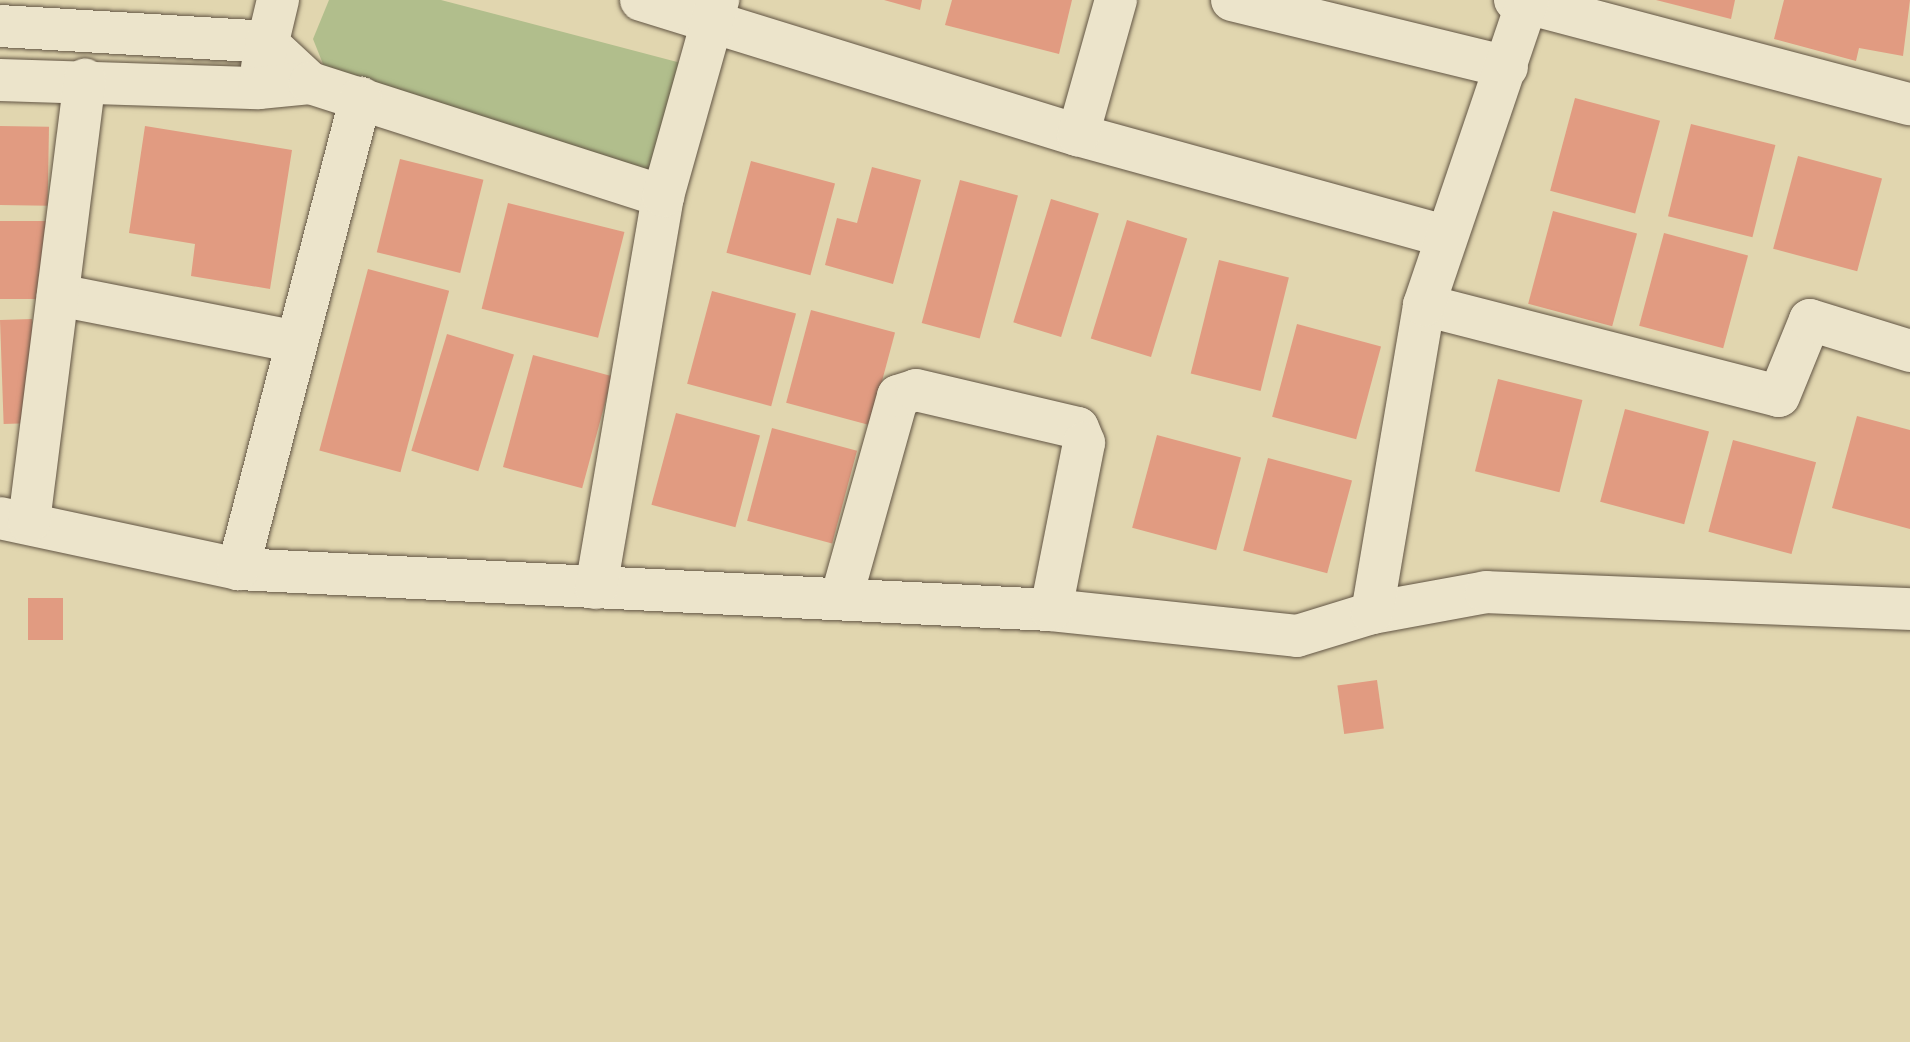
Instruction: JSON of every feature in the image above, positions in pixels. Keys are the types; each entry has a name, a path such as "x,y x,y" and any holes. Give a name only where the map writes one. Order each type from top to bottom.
{"street":[{"path":"260,88 266,42 278,0"},
{"path":"641,0 715,9 1078,135 1444,236"},
{"path":"1078,135 1116,0"},
{"path":"1232,0 1507,66"},
{"path":"1372,612 1424,304 1444,236 1507,66 1523,1 1910,104"},
{"path":"596,588 663,196 715,9"},
{"path":"0,26 266,42 310,83"},
{"path":"0,80 260,88 310,83 663,196"},
{"path":"85,80 58,295 14,520 238,569 1051,610 1297,636 1372,612 1486,592 1910,609"},
{"path":"238,569 293,341 361,98"},
{"path":"58,295 293,341"},
{"path":"1424,304 1779,396 1810,320 1910,352"},
{"path":"842,599 898,396 916,390 1078,428 1084,444 1051,610"}],"green space":[{"path":"329,0 441,0 681,63 653,182 327,74 313,39"}],"building":[{"path":"884,0 922,0 920,10"},
{"path":"952,0 1072,0 1059,54 945,25"},
{"path":"1656,0 1735,0 1731,19"},
{"path":"1784,0 1910,0 1903,56 1859,48 1856,61 1774,39"},
{"path":"1575,98 1660,121 1635,214 1550,191"},
{"path":"1691,124 1775,145 1752,237 1668,216"},
{"path":"0,126 49,127 48,206 0,205"},
{"path":"145,126 292,150 270,289 191,276 195,244 129,233"},
{"path":"1798,156 1882,179 1857,271 1773,249"},
{"path":"400,159 483,180 460,273 377,252"},
{"path":"751,161 835,184 810,275 726,253"},
{"path":"872,167 921,180 893,284 825,265 837,218 857,223"},
{"path":"960,180 1018,196 980,338 922,323"},
{"path":"1051,199 1099,214 1061,337 1013,322"},
{"path":"508,203 624,232 598,338 482,309"},
{"path":"1553,211 1637,234 1612,326 1528,304"},
{"path":"1127,220 1187,238 1151,357 1091,339"},
{"path":"0,221 46,221 46,299 0,299"},
{"path":"1664,233 1748,256 1723,348 1639,326"},
{"path":"1219,260 1289,277 1261,391 1191,374"},
{"path":"368,269 449,291 400,472 319,451"},
{"path":"712,291 796,314 771,406 687,384"},
{"path":"811,310 895,333 870,425 786,403"},
{"path":"32,319 36,423 4,424 0,320"},
{"path":"1297,324 1381,347 1356,439 1272,417"},
{"path":"447,334 514,354 478,471 411,451"},
{"path":"533,355 612,376 582,488 503,467"},
{"path":"1498,379 1582,400 1559,492 1475,471"},
{"path":"1625,409 1709,432 1684,524 1600,502"},
{"path":"676,413 760,436 735,527 651,505"},
{"path":"1857,416 1910,430 1910,529 1832,508"},
{"path":"772,428 857,451 832,544 747,521"},
{"path":"1157,435 1241,458 1216,550 1132,528"},
{"path":"1733,440 1816,462 1791,554 1708,532"},
{"path":"1268,458 1352,481 1327,573 1243,551"},
{"path":"28,598 63,598 63,640 28,640"},
{"path":"1377,680 1384,729 1344,734 1337,686"}]}
